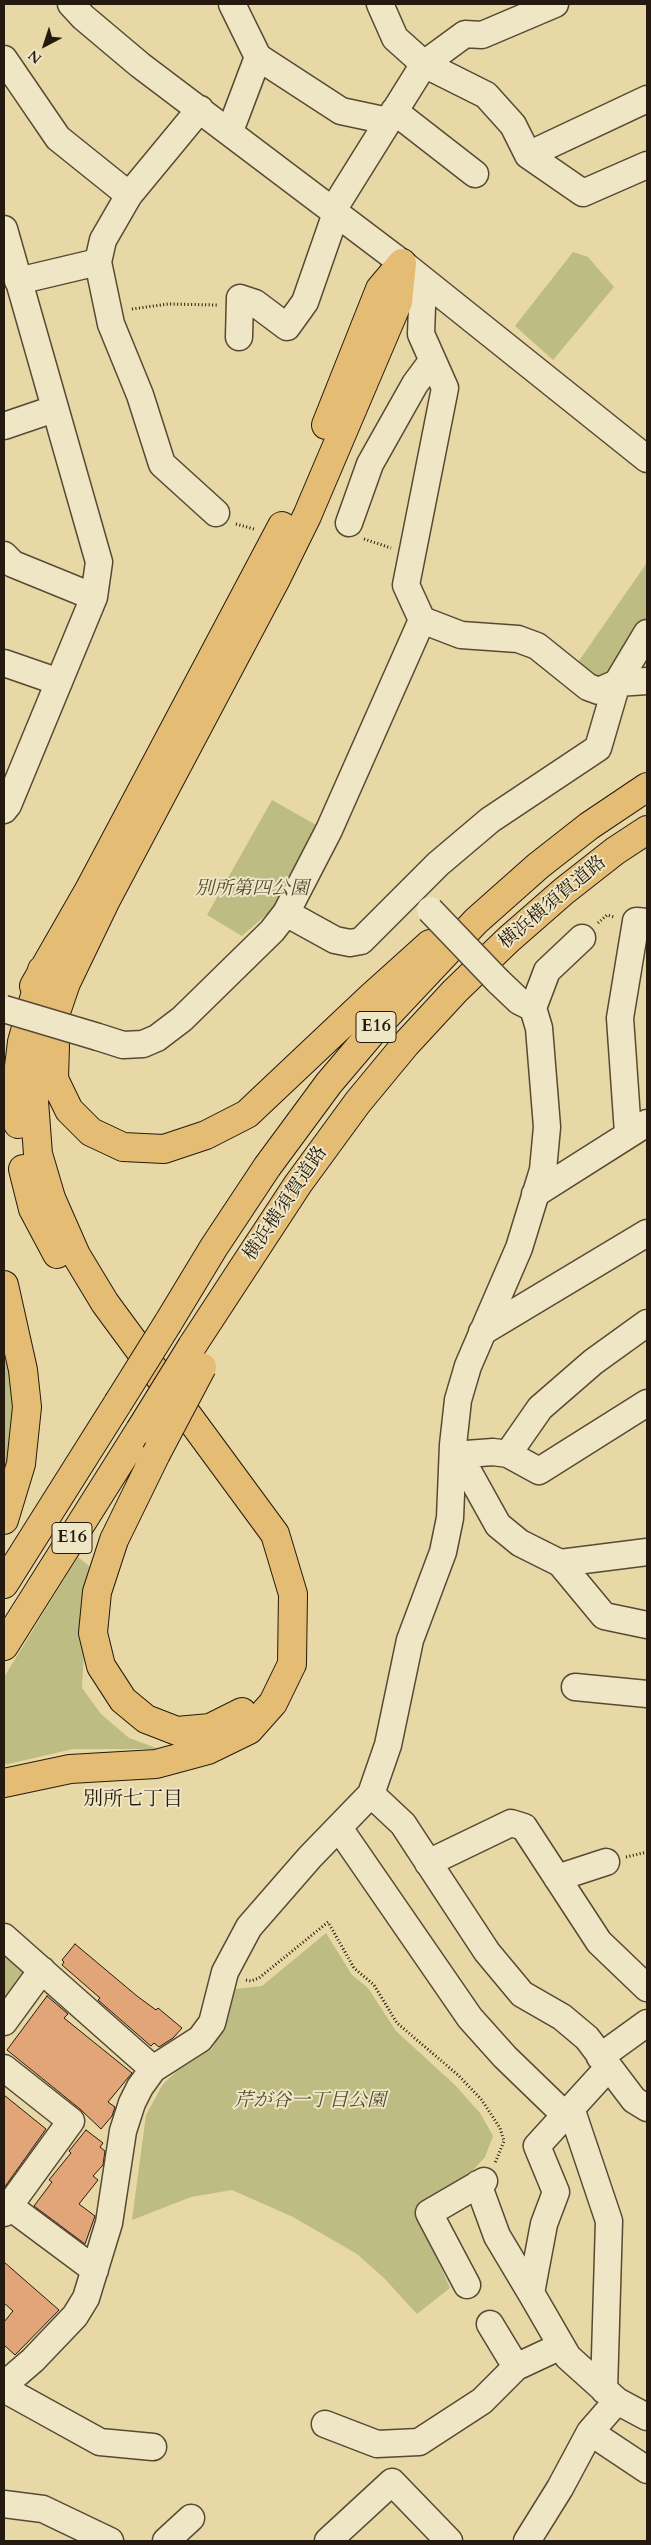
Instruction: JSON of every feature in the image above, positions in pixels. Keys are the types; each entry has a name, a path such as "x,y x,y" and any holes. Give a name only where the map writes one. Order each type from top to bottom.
{"highway":[{"path":"402,263 398,302 307,516 200,702 73,941 55,1051 54,1079 69,1110 91,1132 123,1147 164,1148 206,1135 247,1114 370,998 457,921 538,866"},
{"name":"横浜横須賀道路","path":"4,1584 267,1167 329,1083 429,968 476,921 538,866 589,826 647,787"},
{"name":"横浜横須賀道路","path":"4,1646 140,1430 197,1357 298,1184 358,1102 406,1044 455,991 509,939 564,891 615,851 647,830"},
{"path":"4,1048 42,970 73,941"},
{"path":"42,970 22,1042 17,1083 19,1153 33,1208 89,1310 253,1526 275,1580 280,1617 279,1653 267,1680 248,1709 210,1728 177,1731 146,1719 123,1700 101,1666 92,1633 97,1592 114,1540 156,1454 197,1357"},
{"path":"4,1783 70,1769 156,1764 208,1750 248,1730 273,1703 292,1664 293,1594 275,1534 105,1302 76,1255 50,1198 38,1154 34,1101 43,1050 66,983"},
{"path":"4,1285 24,1370 27,1407 21,1464 4,1520"}],"street":[{"path":"71,4 83,17 140,65 230,131 402,263 647,459"},
{"path":"232,4 258,57 341,111 391,116 474,174"},
{"path":"380,4 395,38 424,64 486,95 513,125 528,154 583,193 647,165"},
{"path":"240,337 240,298 255,303 287,327 305,302 334,212 424,64 465,34 482,35 555,4"},
{"path":"230,131 258,57"},
{"path":"4,59 58,138 129,195"},
{"path":"528,154 647,100"},
{"path":"200,109 129,195 103,240 98,262 112,324 140,395 162,464 216,513"},
{"path":"4,229 99,562 94,597 4,810"},
{"path":"18,281 98,262"},
{"path":"423,280 421,334 445,388 406,584 422,620 461,635 518,639 537,646 588,687 599,691 617,683 647,681"},
{"path":"349,522 370,464 415,384 432,361"},
{"path":"4,426 54,409"},
{"path":"4,555 14,564 94,597"},
{"path":"4,1009 123,1045 143,1044 156,1038 182,1019 272,931 286,913 329,830 422,620"},
{"path":"286,913 335,940 350,943 361,941 438,864 490,820 598,748 617,683 647,634"},
{"path":"4,663 59,682"},
{"path":"412,891 498,982 519,1002 533,1008"},
{"path":"535,1194 638,1128 620,1018 642,921"},
{"path":"4,2385 33,2360 75,2316 86,2298 110,2223 123,2131 132,2103 154,2069 200,2040 212,2023 225,1972 249,1927 283,1887 371,1794 388,1745 410,1640 443,1552 450,1518 458,1400 468,1366 519,1248 543,1170 547,1127 539,1028 533,1008 547,971 582,938"},
{"path":"482,1332 647,1233"},
{"path":"508,1454 540,1408 593,1362 647,1323"},
{"path":"453,1455 493,1452 508,1454 539,1472 647,1403"},
{"path":"453,1455 468,1471 498,1526 520,1543 560,1563 604,1616 647,1625"},
{"path":"560,1563 647,1552"},
{"path":"575,1687 647,1694"},
{"path":"371,1794 403,1824 487,1952 522,1994 562,2017 587,2038 604,2063 634,2100 647,2108"},
{"path":"428,1863 511,1823 524,1827 599,1942 647,1988"},
{"path":"339,1828 470,2018 505,2057 568,2112 609,2221 610,2396 560,2488 527,2541"},
{"path":"557,1878 606,1862"},
{"path":"4,1937 154,2069"},
{"path":"4,2022 42,1970"},
{"path":"531,2293 544,2224 556,2192 537,2146 568,2112 604,2063 647,2023"},
{"path":"4,2068 71,2121 6,2209 95,2270"},
{"path":"467,2285 429,2213 481,2183 498,2236 568,2357 610,2396 647,2417"},
{"path":"490,2324 516,2367"},
{"path":"325,2424 377,2444 419,2442 482,2401 516,2367 561,2346"},
{"path":"4,2389 100,2442 153,2446"},
{"path":"590,2432 647,2470"},
{"path":"338,2538 392,2482 449,2541"},
{"path":"4,2504 43,2509 110,2541"},
{"path":"166,2541 192,2518"}],"path":[{"path":"139,307 168,304 218,305"},
{"path":"216,513 240,527 256,530"},
{"path":"582,938 607,915 642,921"},
{"path":"244,1979 251,1982 259,1978 328,1922 354,1968 374,1986 397,2023 464,2081 481,2099 500,2128 504,2141 498,2158 481,2183"}],"green space":[{"path":"573,252 588,257 614,287 553,360 515,326"},
{"path":"646,564 647,624 613,679 598,684 574,668"},
{"name":"別所第四公園","path":"272,800 316,825 274,908 242,936 207,915"},
{"path":"4,1321 15,1415 4,1490"},
{"path":"78,1557 89,1566 82,1688 101,1714 129,1738 159,1749 73,1749 4,1765 4,1677"},
{"name":"芹が谷一丁目公園","path":"326,1933 352,1975 368,1988 396,2031 455,2085 480,2113 493,2136 485,2157 467,2177 415,2208 450,2288 417,2314 384,2278 357,2254 293,2217 232,2190 191,2197 132,2220 146,2115 163,2084 177,2071 212,2049 228,2019 235,1989 262,1986"},
{"path":"4,1951 28,1971 4,2005"}],"building":[{"path":"75,1944 137,1996 156,2010 158,2008 182,2028 173,2038 159,2047 154,2043 151,2046 98,2000 100,1998 62,1965 64,1962 62,1960"},
{"path":"47,1996 68,2014 64,2018 132,2073 108,2102 115,2107 112,2116 101,2129 80,2109 7,2050"},
{"path":"4,2095 46,2129 4,2188"},
{"path":"86,2130 103,2143 100,2147 105,2151 103,2165 93,2176 98,2180 79,2204 95,2216 85,2244 34,2206 52,2182 49,2180 71,2153 69,2151"},
{"path":"4,2262 59,2310 15,2355 4,2345 4,2322 13,2311 4,2303"}],"district":[{"name":"別所七丁目","path":"133,1800"}]}
